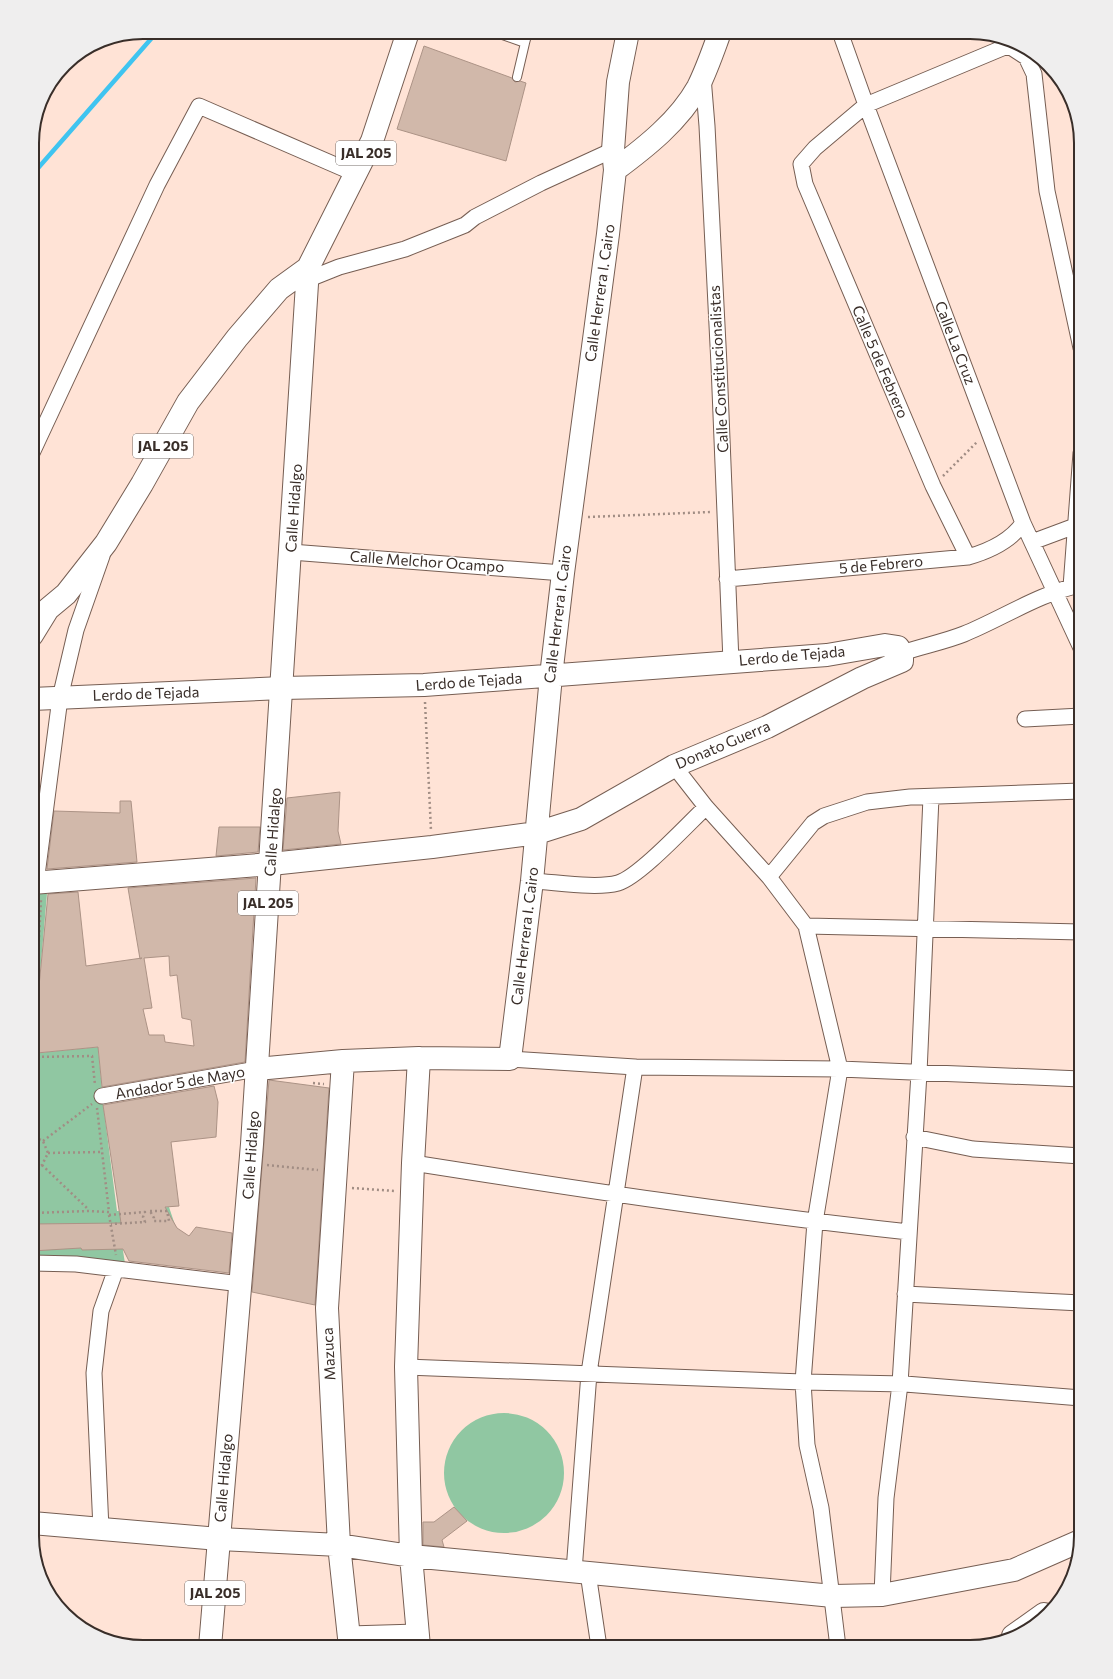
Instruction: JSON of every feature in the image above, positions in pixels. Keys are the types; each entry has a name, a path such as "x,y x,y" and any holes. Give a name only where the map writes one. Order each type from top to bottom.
{"main road":[{"name":"JAL 205","path":"39,623 48,609 66,594 106,543 142,484 188,402 237,338 279,289 308,274 372,141 406,39"},
{"name":"Calle Herrera I. Cairo","path":"510,1059 532,881 551,676 569,518 608,234 618,82 627,39"},
{"path":"614,160 661,133 686,104 703,77 717,39"},
{"name":"Calle Hidalgo","path":"219,1538 251,1163 308,274"},
{"name":"Lerdo de Tejada","path":"39,699 282,688 424,685 827,655 885,645 898,647 902,652"},
{"name":"Donato Guerra","path":"39,883 271,864 432,847 537,833 582,819 674,766 768,727 862,678 896,664 902,661 902,652"},
{"path":"257,1069 343,1061 419,1058 510,1059"},
{"path":"418,1640 411,1556 406,1367 413,1163 419,1058"},
{"name":"Mazuca","path":"343,1061 327,1308 339,1545 350,1640"},
{"path":"39,1524 219,1538 339,1545 411,1556 833,1596 882,1594 1014,1570 1073,1544"},
{"name":"JAL 205","path":"211,1640 219,1538"}],"street":[{"name":"Calle La Cruz","path":"842,39 1023,523 1074,633"},
{"path":"866,105 1006,45"},
{"path":"1018,51 1026,57 1034,74 1047,192 1074,316"},
{"name":"Calle Constitucionalistas","path":"703,77 709,166 725,511 730,662"},
{"name":"Calle 5 de Febrero","path":"866,105 816,148 801,164 805,184 933,486 968,557"},
{"path":"39,438 157,185 199,106 356,174"},
{"path":"308,274 406,249 464,225 541,183 614,160"},
{"name":"5 de Febrero","path":"727,579 968,557 983,553 999,545 1015,534 1023,523"},
{"path":"1032,542 1074,526"},
{"path":"39,867 60,698 76,630 106,543"},
{"name":"Calle Melchor Ocampo","path":"291,552 563,573"},
{"path":"902,652 963,634 1074,587"},
{"path":"1025,719 1074,716"},
{"path":"674,766 706,807 769,877 806,926 840,1069 815,1222 803,1382 807,1445 821,1508 837,1640"},
{"path":"769,877 814,823 824,816 866,802 910,797 1074,791"},
{"path":"882,1594 886,1498 900,1384 919,1072 931,797"},
{"path":"532,881 597,885 618,883 635,873 706,807"},
{"path":"806,926 925,930 1074,932"},
{"path":"510,1059 635,1067 840,1069 1074,1079"},
{"path":"597,1640 581,1572 589,1373 635,1067"},
{"name":"Andador 5 de Mayo","path":"99,1098 257,1069"},
{"path":"914,1137 973,1149 1074,1156"},
{"path":"413,1163 616,1195 815,1222 909,1232"},
{"path":"39,1263 117,1266 241,1284"},
{"path":"101,1529 94,1373 101,1311 117,1266"},
{"path":"905,1294 1074,1303"},
{"path":"406,1367 803,1382 900,1384 1074,1397"},
{"path":"350,1640 418,1640"}],"lane":[{"path":"514,39 525,43"},
{"path":"517,77 526,39"}],"path":[{"path":"933,486 988,431"},
{"path":"569,518 725,511"},
{"path":"424,685 432,847"},
{"path":"39,1057 92,1056 99,1098 102,1152 117,1266"},
{"path":"43,1141 99,1098"},
{"path":"39,1139 43,1141 48,1153 42,1165 39,1166"},
{"path":"48,1153 102,1152"},
{"path":"251,1163 336,1180 412,1192"},
{"path":"42,1165 89,1211"},
{"path":"39,1213 89,1211 109,1214 144,1212 143,1217 145,1222 111,1224"},
{"path":"150,1211 167,1211 169,1221 154,1221 150,1211"}],"green space":[{"path":"48,882 39,986 39,883"},
{"path":"98,1047 102,1089 257,1077 103,1103 117,1211 169,1207 175,1225 119,1225 126,1270 39,1264 39,1053"},
{"path":"504,1413 516,1414 527,1418 537,1423 546,1431 554,1440 559,1450 563,1461 563,1485 559,1496 554,1506 546,1515 537,1523 527,1528 516,1532 504,1533 492,1532 481,1528 471,1523 462,1515 454,1506 449,1496 445,1485 444,1473 445,1461 449,1450 454,1440 462,1431 471,1423 481,1418 492,1414"},
{"path":"418,1638 418,1640 350,1640"}],"building":[{"path":"424,46 512,78 515,82 520,81 526,83 506,161 397,129"},
{"path":"340,792 338,831 341,844 283,850 287,798"},
{"path":"120,801 131,801 137,862 47,869 54,811 120,813"},
{"path":"219,827 260,827 258,852 216,856"},
{"path":"256,878 245,1062 102,1087 98,1047 39,1053 39,986 48,894 78,892 86,966 140,958 128,888","holes":["169,956 170,976 177,975 182,1018 191,1020 194,1046 165,1042 164,1035 149,1035 143,1009 152,1008 144,958"]},
{"path":"269,1080 329,1088 315,1305 252,1292"},
{"path":"214,1086 218,1102 216,1137 171,1142 179,1206 165,1207 177,1228 189,1236 196,1227 232,1233 229,1273 129,1261 123,1249 82,1250 81,1248 39,1251 39,1224 121,1223 103,1105"},
{"path":"454,1507 467,1521 442,1540 444,1547 423,1545 423,1522 434,1522"}],"waterway":[{"path":"39,167 151,39"}]}
